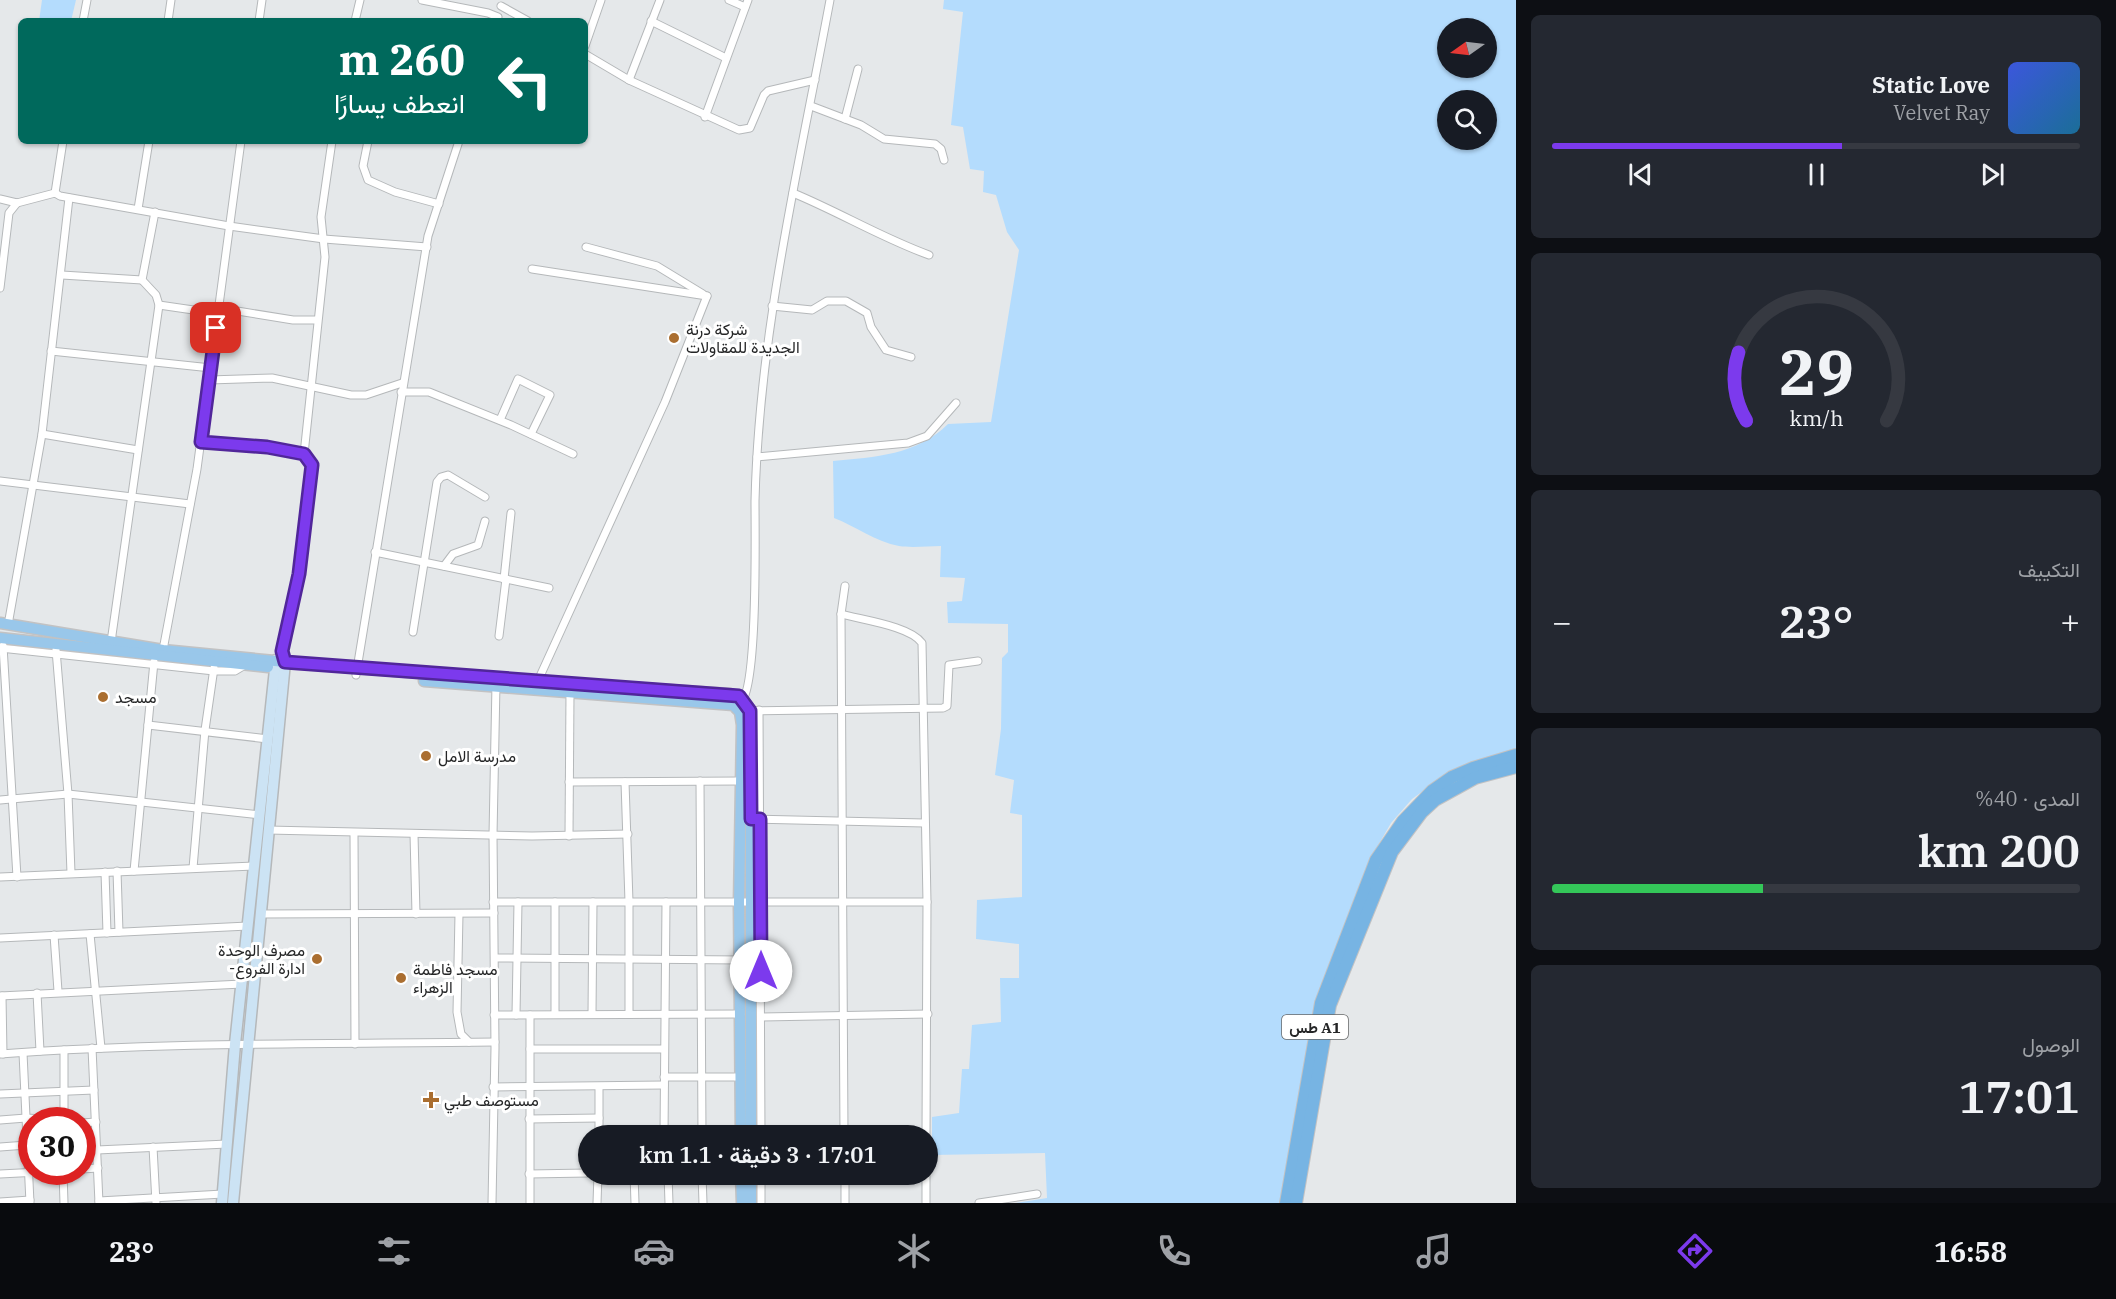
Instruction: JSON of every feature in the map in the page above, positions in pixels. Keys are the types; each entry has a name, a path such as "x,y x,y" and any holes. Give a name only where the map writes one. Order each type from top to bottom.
{"highway":[{"name":"طس A1","path":"1286,1203 1321,1003 1376,860 1402,821 1432,791 1452,777 1473,768 1516,755"},
{"name":"طس A1","path":"1296,1203 1330,1005 1392,852 1422,812 1436,800 1474,778 1516,767"}],"main road":[{"path":"4,624 111,642 157,657 214,667 281,662"},
{"path":"1,643 157,657 281,662 357,671 536,686 730,694 746,708 755,819 750,902 751,1125"},
{"path":"233,1203 242,984 268,739 281,662"},
{"path":"223,1199 227,1144 261,914 281,662"},
{"path":"536,686 570,693 733,705 746,708"},
{"path":"741,1125 741,960 750,902 740,781 742,724 746,708"},
{"path":"741,1185 742,1203"},
{"path":"751,1185 751,1203"}],"street":[{"path":"84,18 87,0"},
{"path":"168,18 171,0"},
{"path":"259,18 262,0"},
{"path":"356,18 360,0"},
{"path":"422,0 493,18"},
{"path":"588,37 601,0"},
{"path":"629,80 660,0"},
{"path":"705,117 746,3 729,0"},
{"path":"830,0 772,306 763,368 757,457 753,618 746,708 923,709 947,706 949,665 978,661"},
{"path":"497,18 502,3 524,18"},
{"path":"651,21 726,57"},
{"path":"588,56 629,80 705,117 745,131 750,128 768,91 815,80"},
{"path":"845,119 858,69"},
{"path":"811,106 845,119 884,139 935,144 941,149 944,160"},
{"path":"55,193 63,144"},
{"path":"138,208 149,144"},
{"path":"134,871 157,657 201,442 241,144"},
{"path":"281,662 299,574 312,465 304,454 316,320 325,258 321,217 332,144"},
{"path":"367,144 363,166 368,180 395,192 439,204"},
{"path":"357,671 402,383 427,247 458,144"},
{"path":"0,199 17,203 55,193 69,198 138,208 229,226 324,238 427,247"},
{"path":"793,193 837,211 894,242 928,255"},
{"path":"4,624 34,486 42,435 69,198"},
{"path":"0,288 9,213 17,203"},
{"path":"142,280 155,212"},
{"path":"586,247 657,266 707,296"},
{"path":"532,269 707,296"},
{"path":"62,275 142,280 156,295 159,306 111,642"},
{"path":"536,686 665,402 707,296"},
{"path":"772,306 812,310 827,301 846,301 867,313 871,327 886,350 911,357"},
{"path":"159,306 207,312 219,308 293,320 316,320"},
{"path":"51,351 211,368"},
{"path":"209,380 272,378 311,388 360,395 402,383"},
{"path":"500,420 518,379 550,395 531,434"},
{"path":"401,392 429,392 500,420 573,454"},
{"path":"757,457 908,443 927,436 956,403"},
{"path":"42,435 138,450"},
{"path":"201,442 267,447 304,454"},
{"path":"413,632 437,482 441,477 448,475 485,497"},
{"path":"0,481 190,504"},
{"path":"499,636 511,513"},
{"path":"444,566 453,554 468,551 478,545 485,521"},
{"path":"375,552 549,588"},
{"path":"844,1125 841,614 845,586"},
{"path":"841,614 906,631 917,636 922,643 927,902 927,1125"},
{"path":"1,643 4,745 17,877"},
{"path":"56,649 68,794 71,873"},
{"path":"193,868 205,730 214,667"},
{"path":"492,1203 495,1042 493,835 496,683"},
{"path":"569,836 570,693"},
{"path":"148,725 268,739"},
{"path":"700,780 699,957 702,1125"},
{"path":"569,782 740,781"},
{"path":"625,782 628,834 629,1014"},
{"path":"0,800 68,794 141,804 260,815"},
{"path":"755,819 843,819 924,823"},
{"path":"258,830 569,836 628,834"},
{"path":"354,833 355,1044"},
{"path":"414,834 416,914"},
{"path":"0,878 254,866"},
{"path":"105,872 107,933"},
{"path":"117,872 119,932"},
{"path":"493,902 843,900 927,902"},
{"path":"516,1015 518,902"},
{"path":"555,902 555,1014"},
{"path":"592,1014 593,902"},
{"path":"664,1125 663,1015 666,902"},
{"path":"750,902 761,1017 761,1125"},
{"path":"261,914 494,914"},
{"path":"459,914 457,1012 461,1034 469,1042"},
{"path":"0,938 248,926"},
{"path":"90,934 101,1048"},
{"path":"54,935 58,991"},
{"path":"495,958 699,957 741,960"},
{"path":"242,984 58,991 1,996 2,1054 92,1048 241,1044 495,1042"},
{"path":"37,993 40,1051"},
{"path":"494,1015 741,1014"},
{"path":"761,1017 928,1014"},
{"path":"530,1015 530,1203"},
{"path":"92,1048 95,1107"},
{"path":"530,1049 664,1049"},
{"path":"64,1050 64,1107"},
{"path":"23,1053 25,1107"},
{"path":"664,1077 741,1077"},
{"path":"494,1087 664,1085"},
{"path":"598,1087 599,1125"},
{"path":"0,1094 94,1090"},
{"path":"529,1119 599,1118"},
{"path":"0,1120 18,1119"},
{"path":"96,1122 99,1202 223,1199"},
{"path":"97,1150 227,1144"},
{"path":"0,1147 18,1146"},
{"path":"153,1147 156,1201"},
{"path":"0,1174 18,1173"},
{"path":"529,1174 578,1173"},
{"path":"0,1202 30,1201 29,1185"},
{"path":"63,1185 64,1203"},
{"path":"597,1203 598,1185"},
{"path":"634,1185 634,1203"},
{"path":"669,1185 669,1203"},
{"path":"702,1185 703,1203"},
{"path":"761,1185 761,1203"},
{"path":"845,1185 845,1203"},
{"path":"926,1185 926,1203"},
{"path":"979,1203 1037,1194"}],"shaded area":[{"path":"42,0 76,0 72,18 39,18"},
{"path":"944,0 1516,0 1516,753 1441,778 1412,799 1391,823 1376,849 1330,971 1283,1203 1016,1203 1047,1198 1045,1153 938,1155 938,1125 932,1125 932,1117 959,1113 962,1069 969,1069 972,1025 1001,1022 1000,978 1019,978 1019,944 976,939 977,900 1022,897 1022,815 1010,813 1014,780 995,775 1001,729 1002,658 1008,652 1008,624 948,623 947,602 962,601 965,578 940,577 941,546 909,547 890,544 834,518 833,461 895,453 923,442 948,424 991,422 1019,250 1007,232 996,195 983,192 984,171 970,169 963,127 951,125 963,12 943,9"}],"place":[{"name":"شركة درنة الجديدة للمقاولات","path":"674,338"},
{"name":"مسجد","path":"103,697"},
{"name":"مدرسة الامل","path":"426,756"},
{"name":"مصرف الوحدة -ادارة الفروع","path":"317,959"},
{"name":"مسجد فاطمة الزهراء","path":"401,978"},
{"name":"مستوصف طبي","path":"431,1100"}],"route":[{"path":"216,328 201,442 267,447 304,454 312,465 299,574 282,651 285,662 739,696 750,711 751,819 760,819 761,971"}]}
